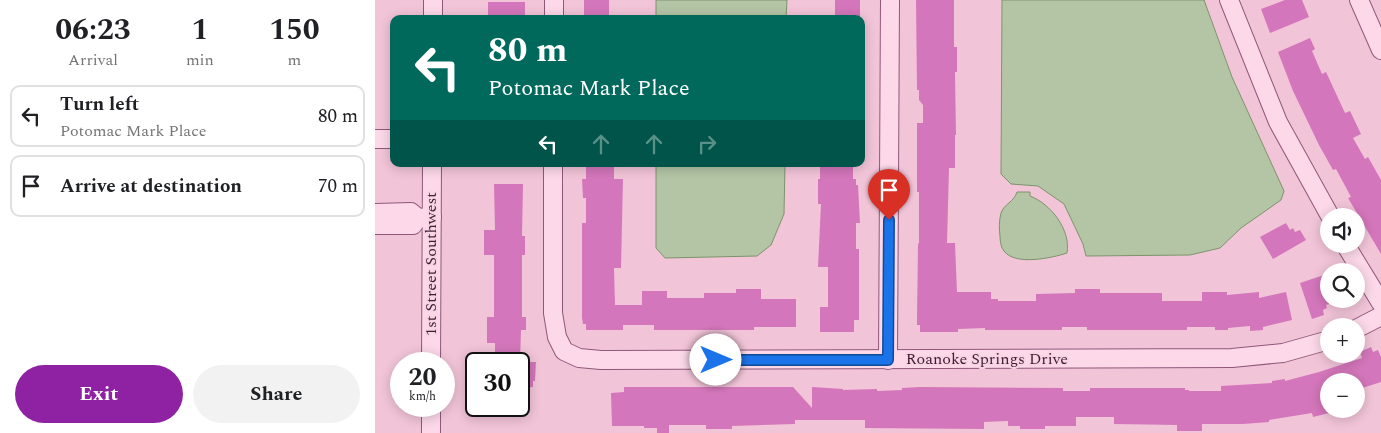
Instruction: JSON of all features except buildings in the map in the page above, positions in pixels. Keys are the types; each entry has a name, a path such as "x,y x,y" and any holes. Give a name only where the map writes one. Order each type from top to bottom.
{"street":[{"path":"433,0 433,15"},
{"path":"554,0 554,15"},
{"path":"888,360 891,0"},
{"path":"1229,0 1278,122 1325,208"},
{"path":"1359,0 1381,50"},
{"path":"375,139 390,139"},
{"name":"1st Street Southwest","path":"431,352 425,218 432,167"},
{"name":"Roanoke Springs Drive","path":"553,167 553,312 557,337 564,351 579,358 601,360 1232,358 1283,353 1320,343"},
{"path":"375,212 411,212 425,218"},
{"path":"375,225 413,225 425,218"},
{"path":"1350,253 1381,304"},
{"path":"1365,324 1381,316"},
{"path":"431,417 431,433"}],"shaded area":[{"path":"656,0 787,0 786,15 656,15"},
{"path":"1002,0 1204,0 1232,77 1284,191 1281,200 1241,228 1220,248 1190,255 1086,256 1083,244 1064,204 1038,186 1011,184 1001,174"},
{"path":"656,167 785,167 784,214 771,245 757,256 665,258 656,248"},
{"path":"1017,192 1030,192 1030,196 1052,211 1063,227 1066,236 1067,253 1043,259 1025,260 1009,256 1004,251 1000,240 1000,216 1004,207 1014,198"}],"route":[{"path":"716,360 888,360 889,220"}]}
